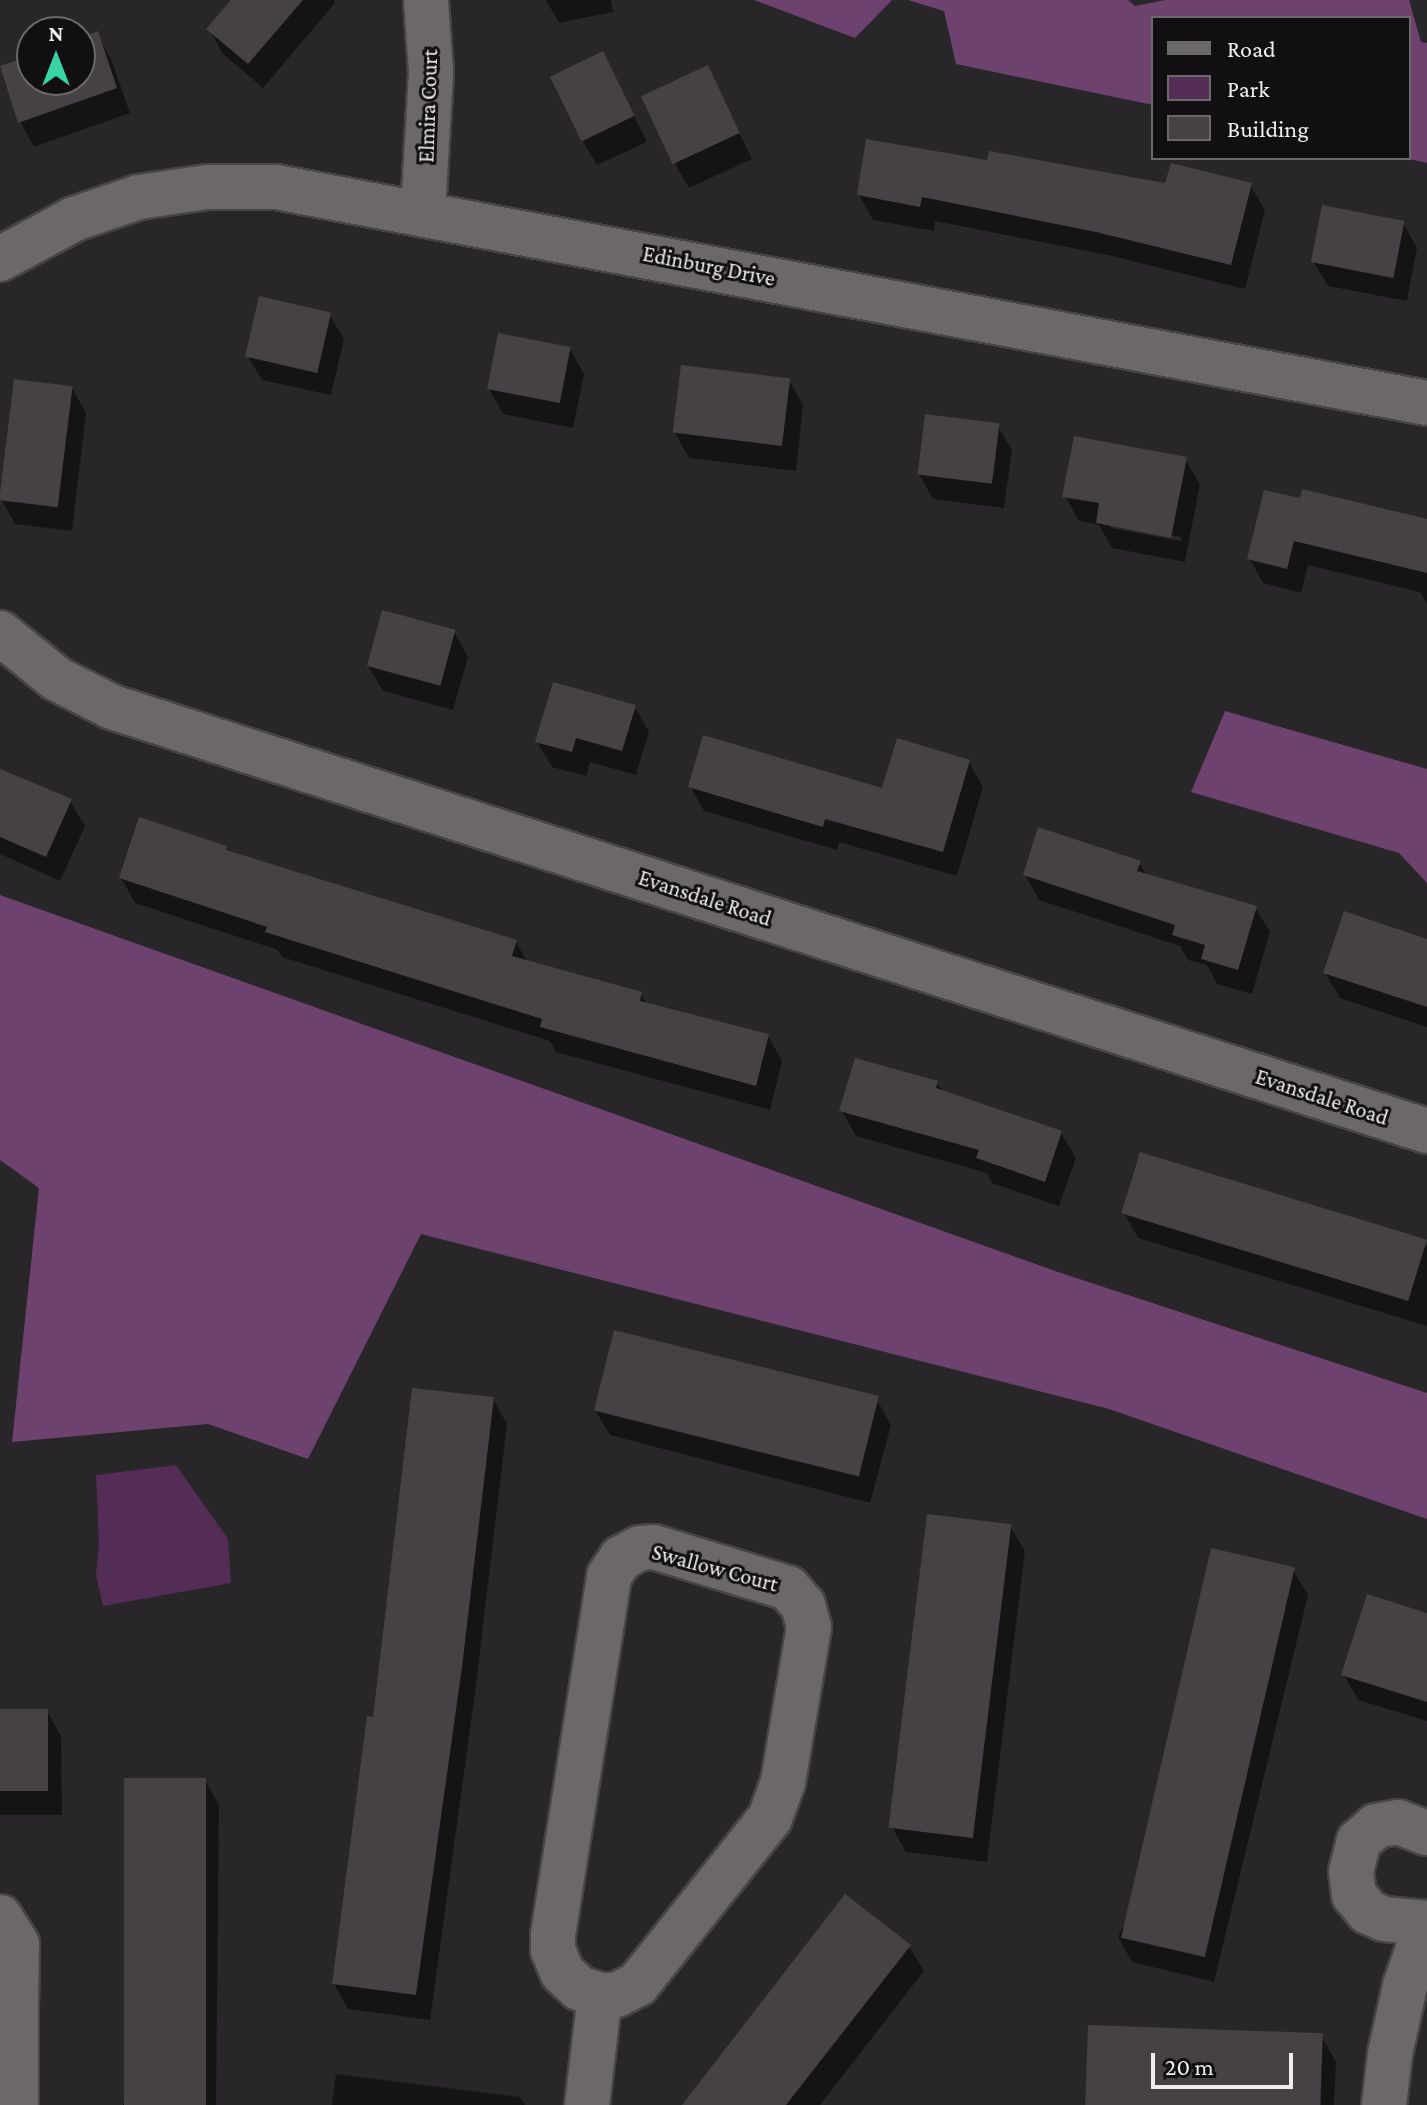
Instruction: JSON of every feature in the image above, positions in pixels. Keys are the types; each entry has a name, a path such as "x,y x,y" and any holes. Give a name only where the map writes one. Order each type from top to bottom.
{"street":[{"name":"Elmira Court","path":"423,212 431,72 426,0"},
{"name":"Edinburg Drive","path":"0,259 74,219 139,197 207,187 276,187 423,212 1427,403"},
{"name":"Evansdale Road","path":"0,633 57,679 112,707 1427,1131"},
{"name":"Swallow Court","path":"654,1547 788,1588 803,1605 809,1627 783,1782 770,1818 638,1984 616,1995 600,1995 579,1988 562,1972 553,1950 553,1935 609,1576 621,1558 640,1548 654,1547"},
{"path":"1384,2105 1390,2054 1402,2000 1427,1923 1384,1919 1368,1912 1354,1895 1351,1872 1359,1841 1376,1826 1398,1822 1427,1833"},
{"path":"0,1917 17,1944 8,2010 16,2105"},
{"path":"587,2105 600,1995"}],"green space":[{"path":"176,1465 228,1539 231,1583 103,1606 96,1575 99,1543 96,1475"}],"shaded area":[{"path":"754,0 892,0 855,38"},
{"path":"908,0 1128,0 1135,6 1165,0 1409,0 1421,42 1427,43 1427,163 1411,159 1411,16 1151,16 1151,105 956,64 944,11"},
{"path":"1225,711 1427,769 1427,883 1399,853 1191,792"},
{"path":"0,895 1058,1272 1427,1393 1427,1519 1109,1409 421,1234 308,1459 208,1424 12,1442 39,1188 0,1160"}],"building":[{"path":"231,0 303,0 248,64 206,29"},
{"path":"96,32 117,88 96,95"},
{"path":"603,51 635,116 582,142 550,77"},
{"path":"16,60 16,96 94,96 18,123 0,66"},
{"path":"708,65 740,133 673,164 641,96"},
{"path":"866,139 987,160 989,151 1165,183 1171,163 1252,183 1231,265 1096,232 922,197 920,207 857,195"},
{"path":"1322,205 1404,221 1393,278 1311,262"},
{"path":"259,296 331,313 317,373 245,356"},
{"path":"498,333 571,347 560,403 487,389"},
{"path":"681,365 790,378 782,446 673,432"},
{"path":"14,379 73,386 58,507 0,500"},
{"path":"925,414 999,423 992,484 918,475"},
{"path":"1074,436 1187,457 1171,538 1096,523 1099,503 1062,497"},
{"path":"1302,489 1427,519 1427,573 1294,541 1287,569 1247,559 1264,490 1300,498"},
{"path":"382,610 455,630 440,686 367,666"},
{"path":"553,682 636,705 622,751 576,738 572,752 535,742"},
{"path":"703,735 882,788 897,738 970,760 943,852 825,819 823,827 688,787"},
{"path":"0,769 72,799 46,857 0,837"},
{"path":"139,817 227,846 226,850 517,940 512,956 642,992 640,1001 769,1034 756,1086 540,1027 542,1019 265,932 267,927 119,878"},
{"path":"1038,827 1141,861 1137,871 1257,906 1238,970 1201,959 1205,945 1172,935 1175,925 1023,875"},
{"path":"1344,911 1427,939 1427,1007 1323,973"},
{"path":"855,1058 938,1081 936,1088 1062,1131 1045,1182 976,1158 979,1150 839,1111"},
{"path":"1140,1152 1427,1240 1408,1301 1121,1213"},
{"path":"614,1330 879,1396 859,1477 594,1411"},
{"path":"412,1388 494,1397 462,1667 416,1995 332,1984 367,1716 373,1717"},
{"path":"927,1514 1011,1524 973,1838 888,1828"},
{"path":"1211,1548 1295,1567 1205,1957 1121,1938"},
{"path":"1367,1594 1427,1613 1427,1702 1341,1675"},
{"path":"0,1709 48,1709 48,1791 0,1791"},
{"path":"124,1778 206,1778 206,2105 124,2105"},
{"path":"845,1894 911,1945 786,2105 682,2105"},
{"path":"1088,2025 1323,2033 1320,2105 1085,2105"}]}
